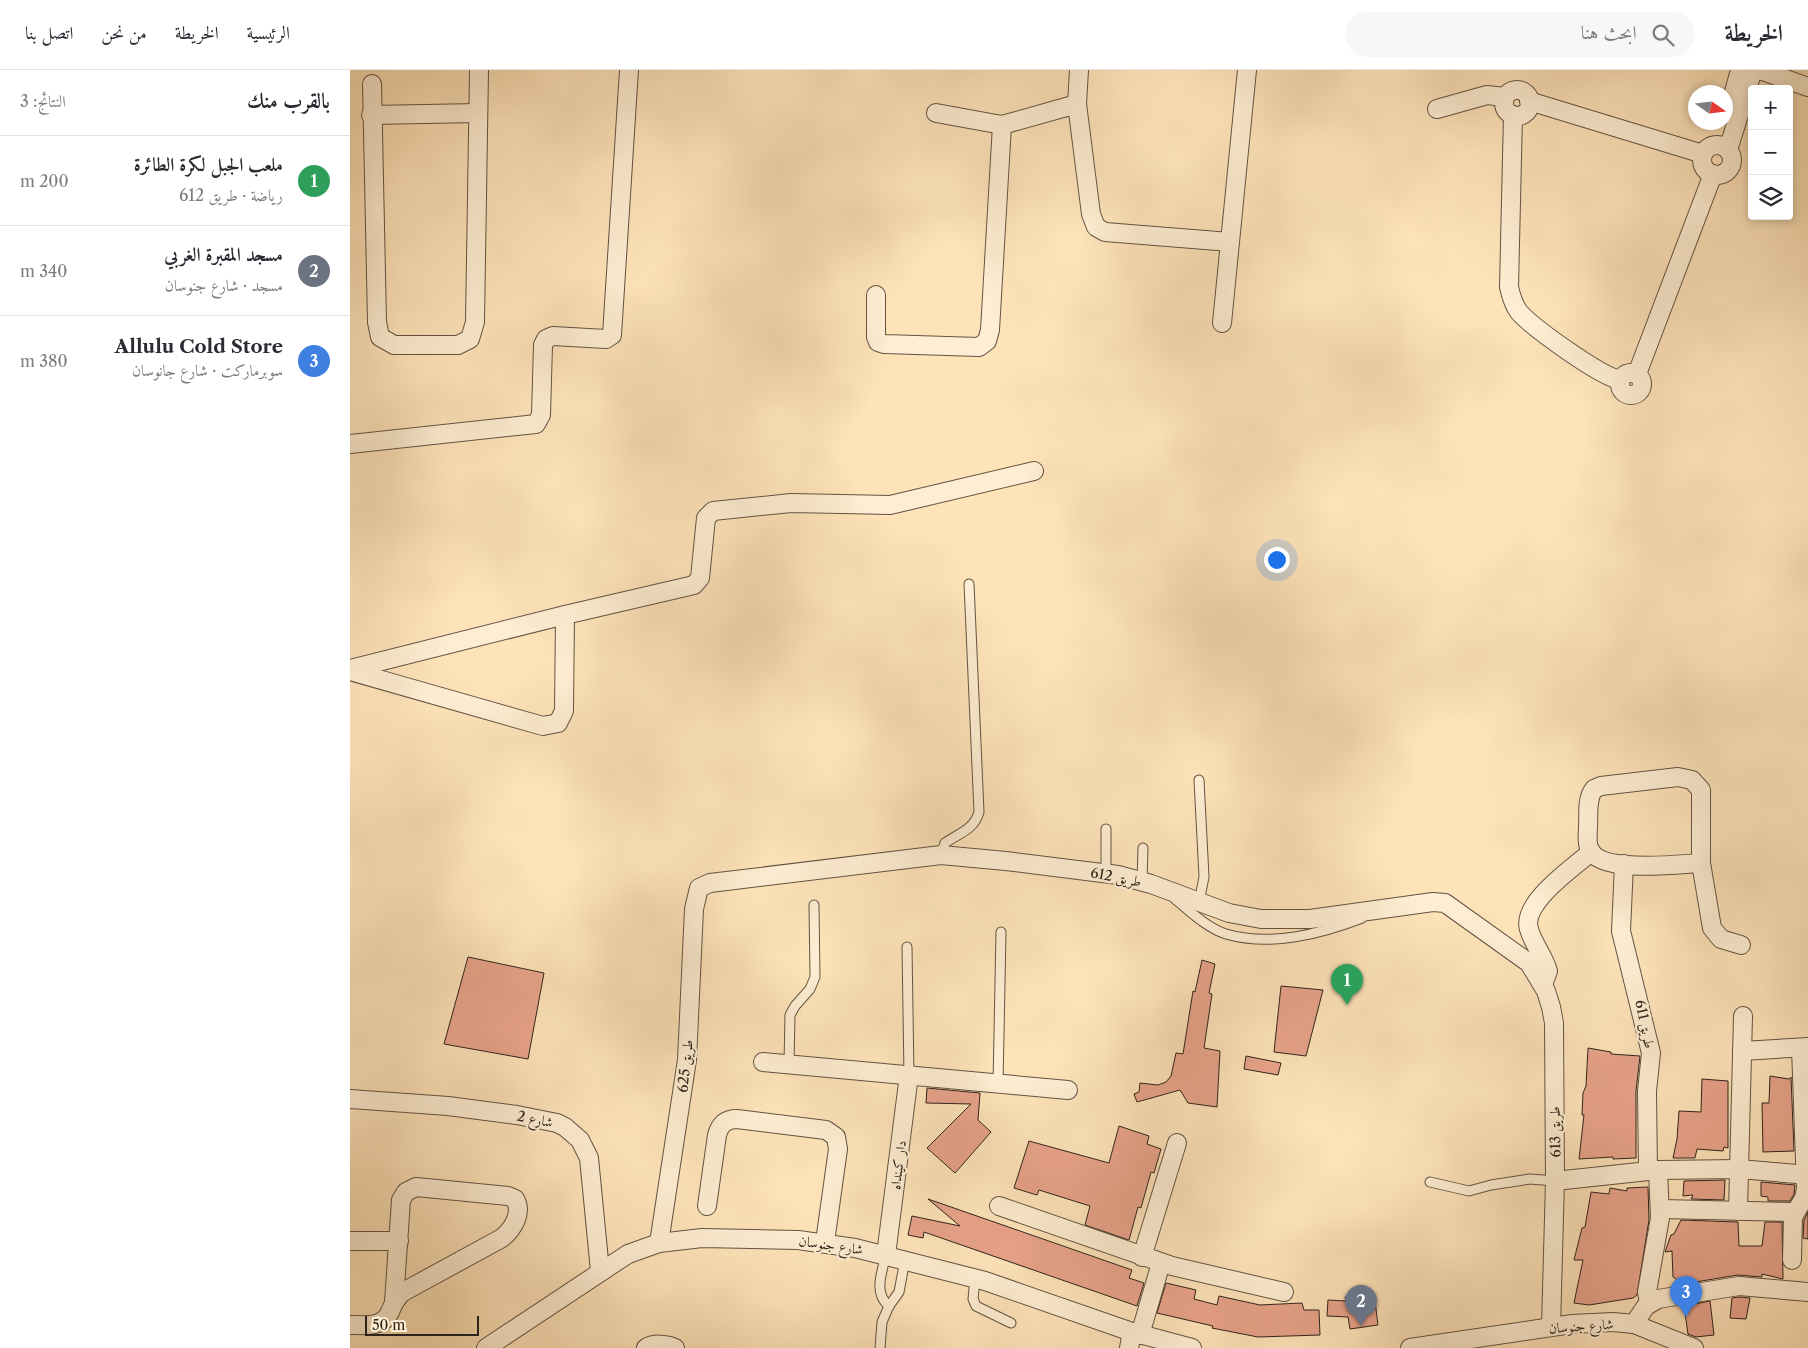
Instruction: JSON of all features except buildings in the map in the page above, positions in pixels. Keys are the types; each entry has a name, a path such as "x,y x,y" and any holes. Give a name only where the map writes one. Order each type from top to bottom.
{"street":[{"path":"372,84 371,115 377,322 380,337 394,345 458,345 470,338 475,322 479,70"},
{"path":"350,444 536,424 541,415 543,344 546,339 553,336 606,339 612,335 629,70"},
{"path":"1080,70 1077,104 1091,214 1096,227 1106,232 1230,242"},
{"path":"1222,323 1247,70"},
{"path":"1733,94 1740,70"},
{"path":"1724,148 1753,70"},
{"path":"1760,70 1808,86"},
{"path":"1437,109 1487,95 1505,97 1516,90 1525,93 1529,101 1525,112 1513,115 1506,110 1505,97"},
{"path":"1529,101 1704,154"},
{"path":"936,113 1002,125 1077,104"},
{"path":"371,115 478,113"},
{"path":"1513,115 1509,287 1513,303 1530,322 1599,373 1620,380 1627,373 1637,374 1712,174"},
{"path":"876,295 876,337 878,342 884,344 979,347 987,341 990,330 1002,125"},
{"path":"1724,148 1710,147 1704,154 1702,164 1712,174 1718,175 1728,170 1732,161 1724,148 1725,130"},
{"path":"350,670 565,615 694,585 700,578 706,518 713,511 791,503 890,505 1034,471"},
{"path":"350,670 543,726 558,724 564,710 565,615"},
{"path":"1702,863 1650,866 1624,864 1600,858 1591,852 1588,842 1589,800 1594,789 1601,786 1683,777 1695,783 1702,795 1702,863 1712,928 1721,939 1742,945"},
{"path":"1543,985 1548,971 1529,930 1527,919 1531,910 1546,892 1591,852"},
{"name":"طريق 612","path":"700,888 710,883 941,855 1106,873 1161,887 1230,913 1278,920 1310,919 1433,902 1445,904 1514,950"},
{"name":"طريق 611","path":"1624,864 1621,909 1623,942 1651,1046 1647,1091 1653,1171 1661,1209 1647,1292 1650,1303"},
{"name":"طريق 625","path":"659,1243 687,1060 694,909 700,888"},
{"name":"طريق 613","path":"1514,950 1528,963 1543,985 1551,1007 1554,1023 1555,1181 1551,1327"},
{"path":"1738,1211 1743,1016"},
{"path":"1742,1051 1804,1047 1806,1194 1794,1212 1792,1260"},
{"path":"763,1062 1068,1090"},
{"name":"دار كينداه","path":"886,1255 909,1075"},
{"name":"شارع 2","path":"350,1099 483,1110 557,1122 565,1127 580,1140 589,1158 600,1271"},
{"path":"708,1206 717,1134 722,1124 726,1121 737,1119 826,1130 836,1137 838,1149 825,1242"},
{"path":"1142,1257 1177,1143"},
{"path":"1555,1181 1653,1171 1739,1169 1807,1175"},
{"path":"350,1325 380,1323 389,1314 394,1302 401,1200 410,1188 508,1196 517,1202 515,1222 502,1238 409,1288 394,1302"},
{"path":"999,1206 1161,1263 1284,1292"},
{"path":"1661,1209 1794,1212"},
{"name":"شارع جنوسان","path":"486,1348 628,1254 659,1243 702,1238 771,1238 825,1242 886,1255 975,1278 1138,1340 1192,1348"},
{"path":"350,1241 399,1241"},
{"path":"1138,1340 1161,1263"},
{"path":"1634,1324 1650,1303 1658,1299 1739,1286 1808,1292"},
{"name":"شارع جنوسان","path":"1410,1348 1592,1322 1634,1324 1694,1348"},
{"path":"646,1348 650,1345 675,1348"}],"lane":[{"path":"941,855 945,843 966,832 976,823 979,812 969,584"},
{"path":"1200,780 1204,878 1200,902"},
{"path":"1106,829 1106,873"},
{"path":"1142,881 1143,848"},
{"path":"1161,887 1201,920 1225,934 1264,939 1326,932 1391,907"},
{"path":"789,1064 790,1015 795,1006 810,989 815,977 814,905"},
{"path":"998,1084 1001,932"},
{"path":"908,946 909,1075"},
{"path":"1430,1182 1469,1191 1491,1185 1530,1179 1555,1181"},
{"path":"886,1255 879,1290 882,1300 889,1306"},
{"path":"880,1348 881,1328 889,1306 899,1292 905,1260"},
{"path":"975,1278 972,1298 976,1306 1011,1323"}],"place":[{"name":"ملعب الجبل لكرة الطائرة","path":"1347,1005"},
{"name":"Allulu Cold Store","path":"1686,1317"},
{"name":"مسجد المقبرة الغربي","path":"1361,1326"}]}
